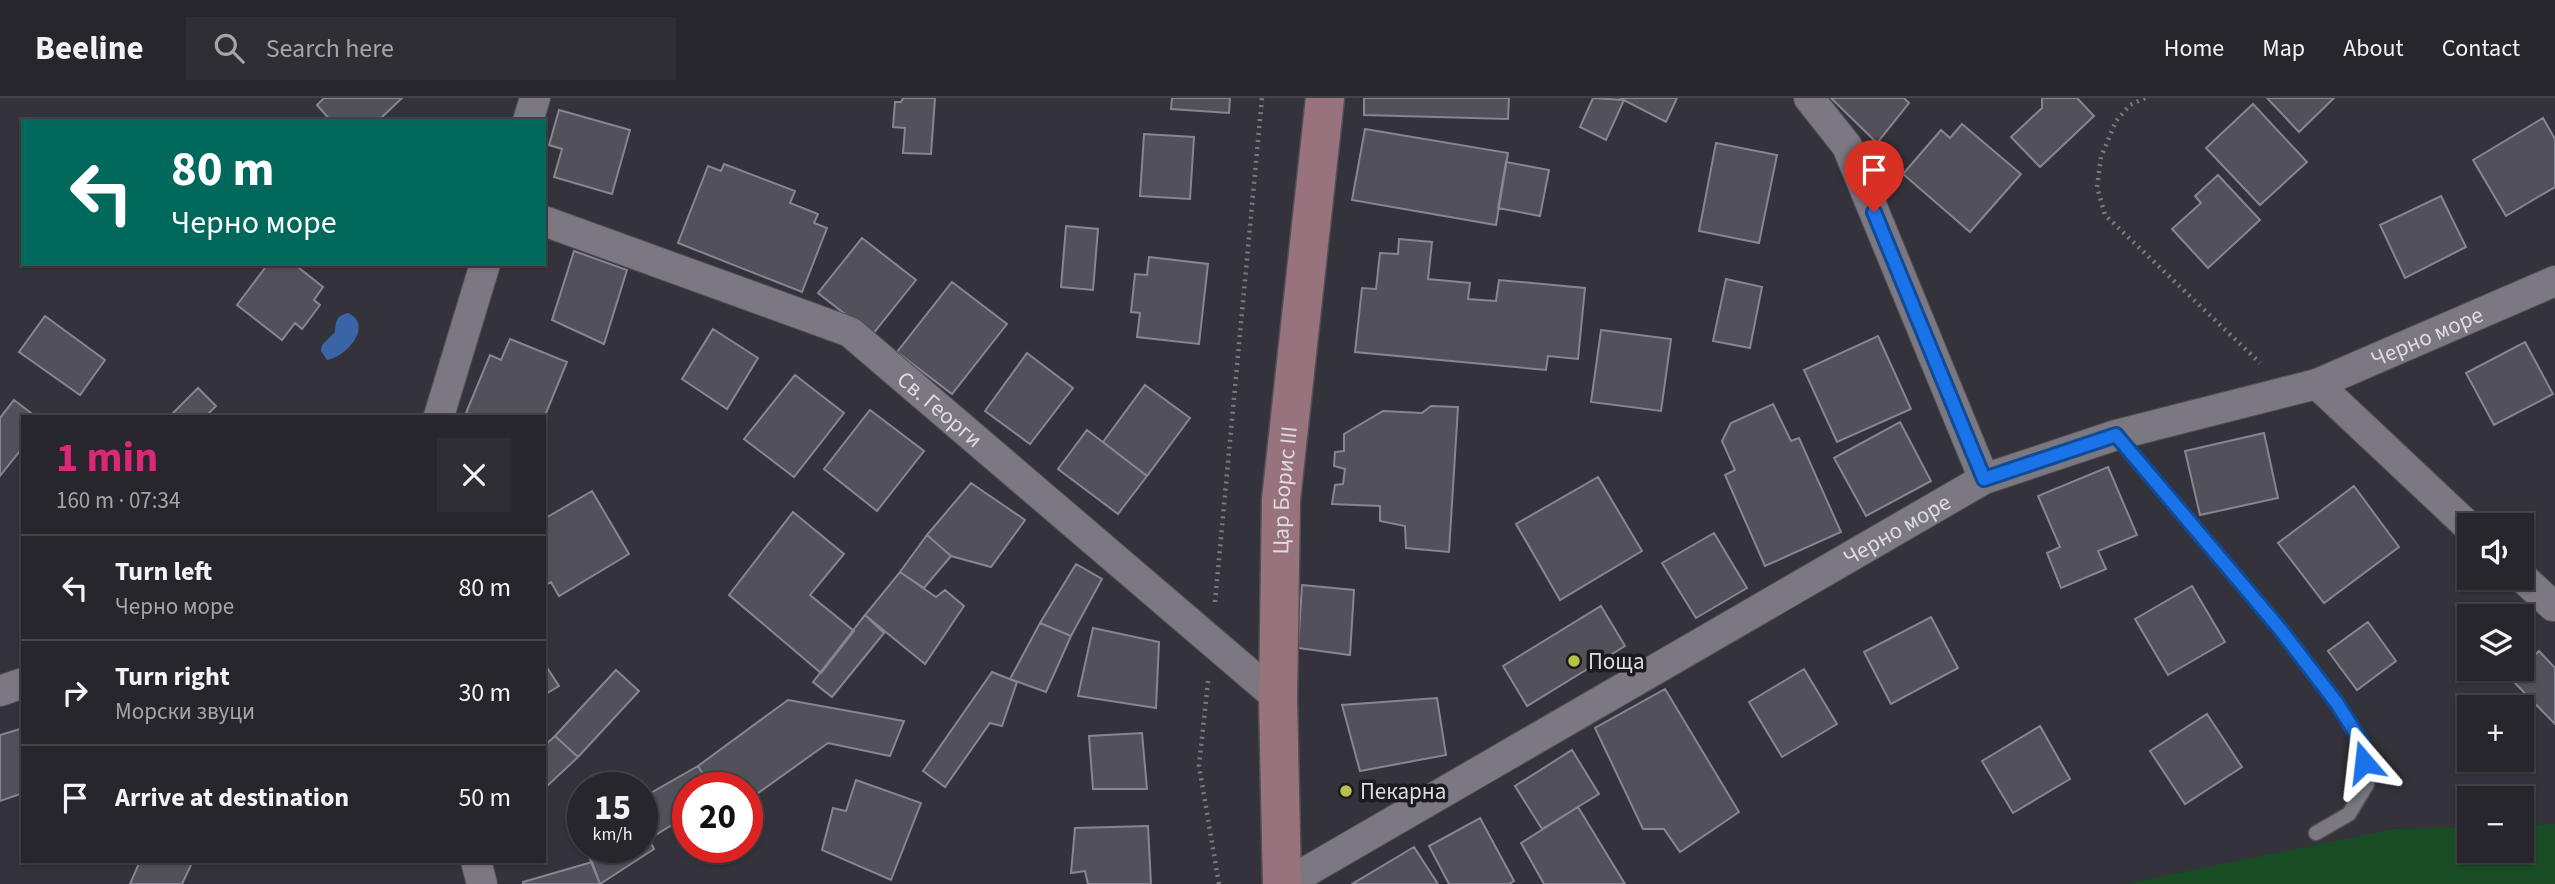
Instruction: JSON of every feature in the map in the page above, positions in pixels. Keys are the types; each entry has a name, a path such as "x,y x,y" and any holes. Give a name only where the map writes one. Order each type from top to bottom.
{"street":[{"path":"529,119 535,98"},
{"name":"Цар Борис III","path":"1283,884 1278,698 1281,500 1325,98"},
{"path":"1810,98 1847,146 1984,479"},
{"name":"Св. Георги","path":"546,223 850,332 1278,698"},
{"path":"439,415 484,266"},
{"name":"Черно море","path":"1283,884 1984,479 2116,435 2317,384 2555,281"},
{"path":"2317,384 2457,516"},
{"path":"2534,588 2555,605"},
{"path":"0,691 21,684"},
{"path":"477,863 482,884"}],"lane":[{"path":"2116,435 2280,629 2336,702 2361,741 2367,784 2349,814 2316,833"}],"path":[{"path":"1219,884 1199,766 1262,98"},
{"path":"2145,98 2130,105 2116,121 2101,157 2096,187 2105,215 2264,366 2277,394"}],"green space":[{"path":"2555,824 2555,884 2125,884 2393,829 2457,827 2457,863 2534,863 2534,825"}],"water":[{"path":"348,313 355,318 358,325 355,340 335,358 327,360 321,351 322,345 335,332 339,317"}],"building":[{"path":"324,98 402,98 380,119 329,119 317,105"},
{"path":"903,98 935,98 931,154 903,153 905,128 893,127 895,102 901,102"},
{"path":"1172,98 1230,98 1229,113 1171,109"},
{"path":"1364,98 1509,98 1508,119 1364,115"},
{"path":"1593,98 1624,100 1606,140 1580,127"},
{"path":"1620,98 1677,98 1666,122"},
{"path":"1831,98 1904,98 1909,103 1877,143"},
{"path":"2042,98 2077,98 2094,116 2040,167 2011,137 2042,108"},
{"path":"2267,98 2334,98 2299,132"},
{"path":"2253,104 2307,162 2260,205 2206,148"},
{"path":"559,110 630,130 612,194 554,177 562,149 549,145"},
{"path":"2543,118 2555,139 2555,187 2506,216 2473,160"},
{"path":"1962,124 2021,174 1970,232 1903,174 1941,130 1950,138"},
{"path":"1365,129 1508,153 1496,225 1352,200"},
{"path":"1144,134 1194,137 1190,199 1140,196"},
{"path":"1716,143 1777,155 1759,243 1699,231"},
{"path":"1506,162 1549,170 1540,216 1498,208"},
{"path":"724,164 795,191 790,203 818,214 814,223 827,228 802,292 678,243 708,166 721,171"},
{"path":"2218,175 2260,220 2208,268 2172,229 2201,203 2195,196"},
{"path":"2441,196 2466,247 2405,278 2380,225"},
{"path":"1066,226 1098,229 1093,290 1061,287"},
{"path":"862,238 916,280 872,335 818,293"},
{"path":"1399,239 1432,242 1428,279 1470,283 1468,299 1496,301 1499,280 1585,288 1578,359 1548,356 1546,370 1355,352 1362,288 1376,289 1380,253 1398,254"},
{"path":"574,251 627,270 604,344 552,320"},
{"path":"1149,257 1208,264 1199,344 1137,337 1140,313 1131,312 1135,274 1147,275"},
{"path":"266,266 297,266 323,287 314,300 320,305 302,329 295,323 282,340 237,305"},
{"path":"1726,279 1762,287 1750,348 1713,341"},
{"path":"952,282 1007,324 952,394 897,352"},
{"path":"45,316 105,360 80,395 19,352"},
{"path":"713,329 758,358 727,409 682,379"},
{"path":"1601,330 1671,339 1661,411 1591,402"},
{"path":"1878,336 1911,409 1837,442 1804,370"},
{"path":"510,339 567,362 545,415 466,413 490,355 501,360"},
{"path":"2525,342 2553,394 2494,425 2466,373"},
{"path":"1027,353 1073,388 1030,444 985,411"},
{"path":"795,375 844,413 794,477 744,439"},
{"path":"1145,385 1190,418 1147,476 1103,442"},
{"path":"198,388 216,406 207,415 171,415"},
{"path":"14,400 34,415 21,415 21,450 0,476 0,418"},
{"path":"1773,404 1791,441 1799,438 1841,532 1765,566 1725,475 1735,470 1722,441 1731,423"},
{"path":"1431,406 1458,407 1449,552 1406,548 1405,526 1380,521 1380,506 1332,504 1335,485 1343,484 1345,469 1334,466 1335,452 1344,451 1344,434 1383,411 1422,413"},
{"path":"870,410 924,451 877,511 824,469"},
{"path":"1900,422 1931,481 1866,516 1834,458"},
{"path":"1087,430 1147,476 1118,514 1058,469"},
{"path":"2264,433 2278,498 2200,515 2185,451"},
{"path":"2108,467 2137,535 2098,551 2106,569 2061,588 2047,553 2060,547 2038,496"},
{"path":"1598,477 1642,551 1560,600 1516,524"},
{"path":"971,483 1025,520 991,567 951,556 927,535"},
{"path":"2354,486 2399,547 2324,603 2278,543"},
{"path":"592,491 629,554 559,596 551,582 546,585 546,518"},
{"path":"793,512 844,554 810,595 854,631 821,673 729,595"},
{"path":"1714,533 1747,588 1696,618 1662,563"},
{"path":"927,535 951,556 924,588 900,572"},
{"path":"1076,564 1102,579 1071,636 1040,623"},
{"path":"900,572 936,597 945,590 964,606 925,664 865,615"},
{"path":"1302,585 1354,590 1350,655 1298,648"},
{"path":"2192,586 2225,642 2168,675 2135,619"},
{"path":"1601,606 1625,646 1527,706 1503,666"},
{"path":"865,615 884,633 832,697 813,682"},
{"path":"1931,617 1958,668 1891,704 1864,652"},
{"path":"2368,622 2396,661 2357,690 2328,651"},
{"path":"1040,623 1071,636 1046,692 1010,679"},
{"path":"1093,628 1159,642 1156,708 1078,696"},
{"path":"2539,651 2555,668 2555,724 2534,703 2534,695 2527,695 2513,681 2534,681 2534,656"},
{"path":"546,666 559,686 546,694"},
{"path":"1804,669 1837,724 1782,757 1749,702"},
{"path":"616,670 639,691 578,757 555,736"},
{"path":"992,672 1017,682 1002,726 990,723 945,787 923,771"},
{"path":"1665,689 1739,812 1680,852 1664,829 1643,829 1595,728"},
{"path":"1437,698 1446,755 1360,771 1342,705"},
{"path":"788,700 904,721 890,756 828,743 763,790 763,772 702,772 698,766"},
{"path":"2207,714 2242,767 2185,804 2150,751"},
{"path":"2040,726 2070,779 2013,813 1982,761"},
{"path":"21,729 21,794 0,801 0,735"},
{"path":"1142,733 1147,789 1093,789 1089,736"},
{"path":"555,736 578,757 546,787 546,744"},
{"path":"1572,750 1599,794 1542,829 1515,786"},
{"path":"698,766 702,772 688,772"},
{"path":"856,780 921,803 891,880 822,850 833,808 846,811"},
{"path":"672,781 672,825 658,833 658,789"},
{"path":"1578,807 1625,884 1544,884 1521,843"},
{"path":"1480,818 1514,881 1509,884 1449,884 1429,846"},
{"path":"1148,826 1151,884 1088,884 1085,871 1071,873 1075,828"},
{"path":"1414,847 1438,884 1352,884"},
{"path":"139,863 191,865 182,884 130,884"},
{"path":"591,863 632,863 600,884"},
{"path":"592,863 600,884 523,884"}],"place":[{"name":"Поща","path":"1574,661"},
{"name":"Пекарна","path":"1346,791"}],"route":[{"path":"1874,212 1984,479 2116,435 2280,629 2336,702 2361,741 2364,762"}]}
